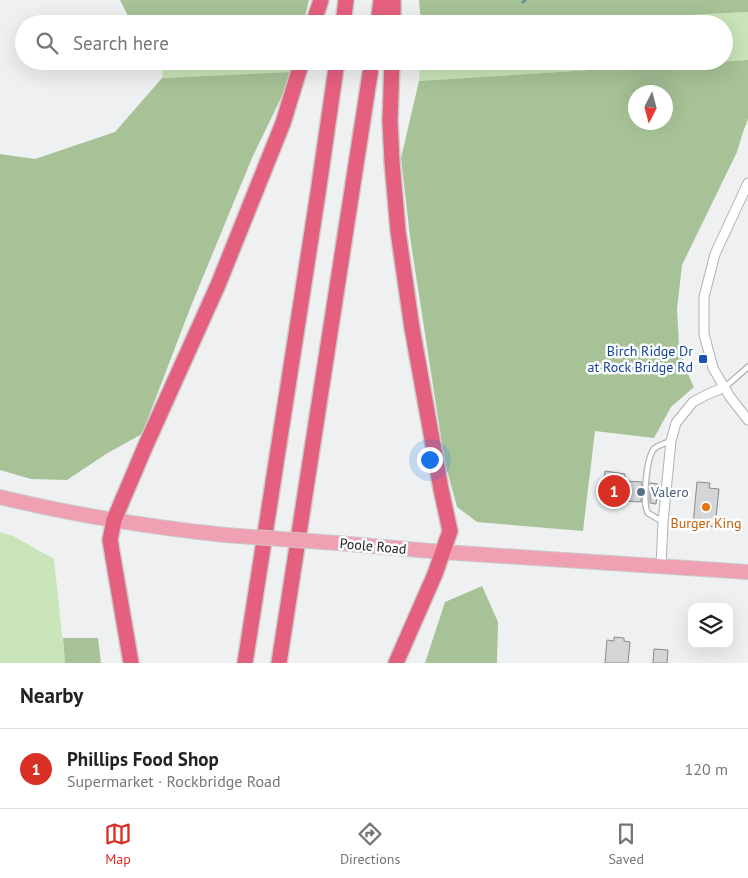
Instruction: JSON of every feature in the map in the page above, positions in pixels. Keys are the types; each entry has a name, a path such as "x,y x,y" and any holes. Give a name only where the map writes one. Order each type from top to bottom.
{"highway":[{"path":"316,15 321,0"},
{"path":"344,15 346,0"},
{"path":"380,15 382,0"},
{"path":"393,0 393,15"},
{"path":"130,663 110,540 114,520 221,276 283,123 299,70"},
{"path":"244,663 336,70"},
{"path":"279,663 371,70"},
{"path":"392,70 390,121 398,231 412,328 450,531 444,552 396,663"}],"main road":[{"name":"Poole Road","path":"0,497 114,520 168,529 225,535 444,552 748,572"}],"street":[{"path":"748,183 715,254 704,297 704,334 714,368 730,397 748,420"},
{"path":"661,566 670,441 676,423 693,402 724,387"}],"lane":[{"path":"724,387 748,367"},
{"path":"663,522 648,513 646,508 647,469 655,448 670,441"}],"green space":[{"path":"120,0 309,0 305,15 128,15"},
{"path":"419,0 748,0 748,12 690,15 420,15"},
{"path":"748,12 748,60 733,61 733,15 690,15"},
{"path":"748,60 748,119 737,152 682,265 677,309 679,346 694,387 671,407 654,438 595,431 583,531 477,522 457,507 445,463 410,237 401,158 419,81 591,70 733,70 733,61"},
{"path":"162,70 292,70 291,72 162,78"},
{"path":"420,70 591,70 419,81"},
{"path":"291,72 282,96 252,158 191,306 142,434 106,454 67,480 31,479 0,470 0,154 35,159 115,132 162,78"},
{"path":"0,532 13,536 54,559 65,663 0,663"},
{"path":"482,586 498,622 497,663 425,663 445,602"},
{"path":"63,638 98,638 101,663 65,663"}],"building":[{"path":"605,471 625,474 625,481 642,482 641,502 624,501 623,504 602,503"},
{"name":"Burger King","path":"697,482 710,483 709,488 719,489 715,527 693,525"},
{"path":"650,483 658,484 656,504 650,503"},
{"path":"614,637 624,638 624,641 630,642 628,663 605,663 607,640 614,641"},
{"path":"654,649 668,650 667,663 653,663"}],"place":[{"name":"Birch Ridge Dr at Rock Bridge Rd","path":"703,359"},
{"name":"Phillips Food Shop","path":"614,491"},
{"name":"Valero","path":"641,492"},
{"name":"Burger King","path":"706,507"}]}
